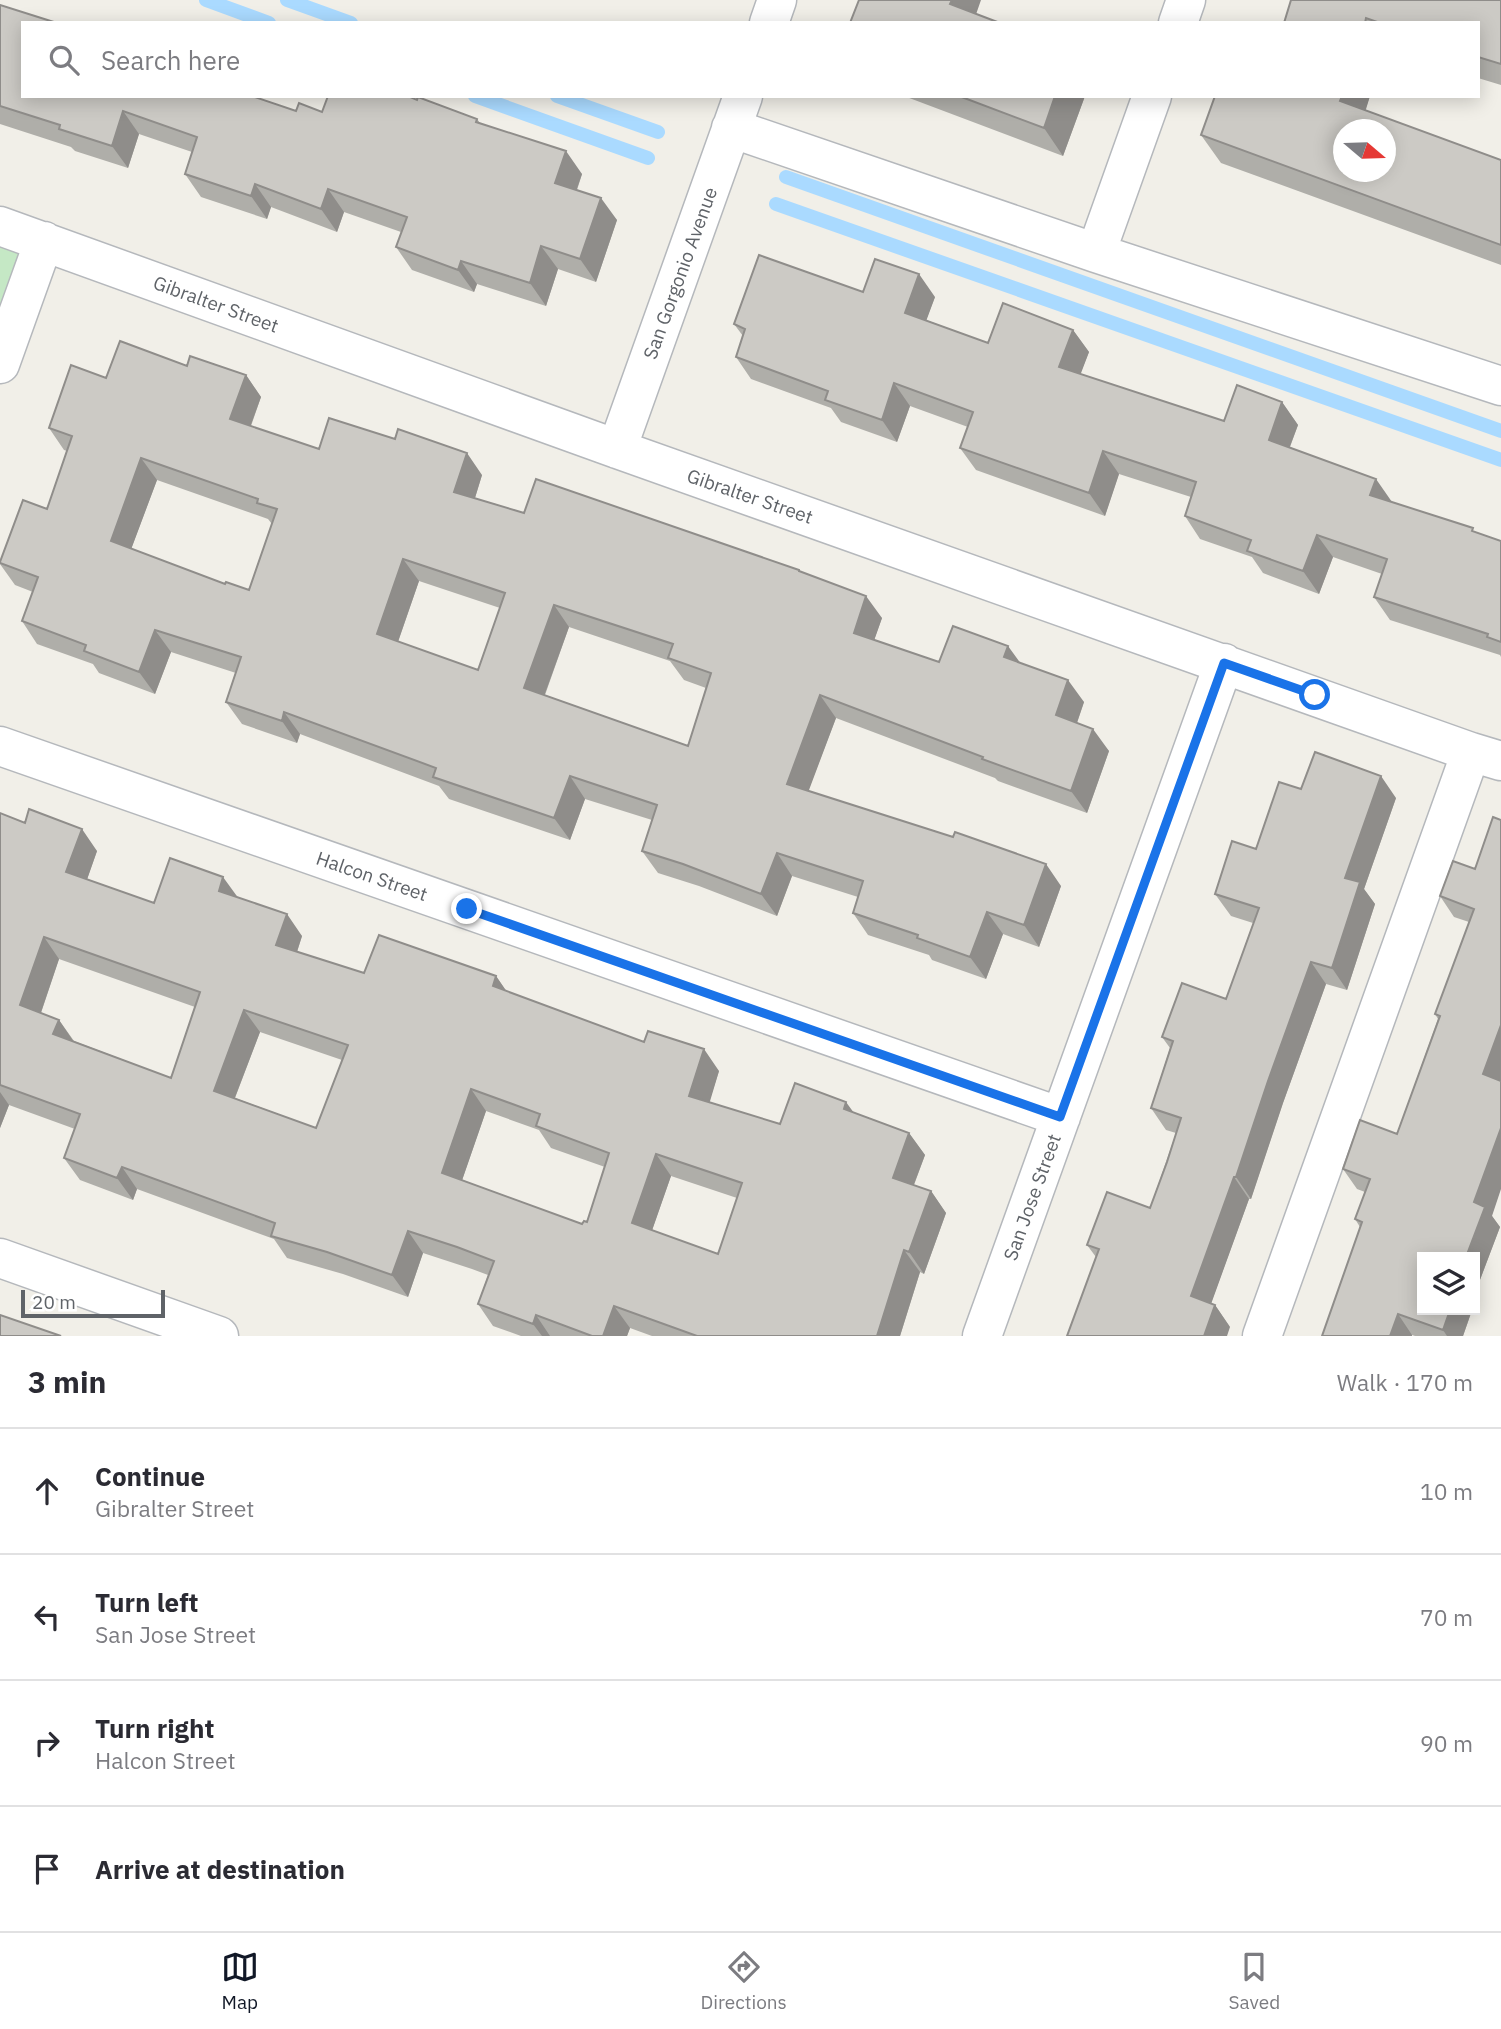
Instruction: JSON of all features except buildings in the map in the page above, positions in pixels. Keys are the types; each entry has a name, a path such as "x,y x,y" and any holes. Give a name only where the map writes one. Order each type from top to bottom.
{"street":[{"path":"770,21 777,0"},
{"path":"1179,21 1186,0"},
{"path":"1097,253 1151,98"},
{"path":"737,112 1097,253 1501,386"},
{"name":"San Gorgonio Avenue","path":"617,449 737,112"},
{"name":"Gibralter Street","path":"0,226 617,449 1486,756"},
{"path":"0,363 44,241"},
{"name":"San Jose Street","path":"982,1336 1224,663"},
{"name":"Halcon Street","path":"0,746 1060,1117"},
{"path":"1262,1336 1486,756"},
{"path":"0,1258 219,1336"}],"green space":[{"path":"0,226 44,241 0,364"}],"waterway":[{"path":"206,0 264,21"},
{"path":"287,0 345,21"},
{"path":"481,98 648,158"},
{"path":"563,98 658,132"},
{"path":"786,177 1501,431"},
{"path":"776,204 1501,460"}],"route":[{"path":"467,909 1060,1117 1224,663 1315,695"}]}
